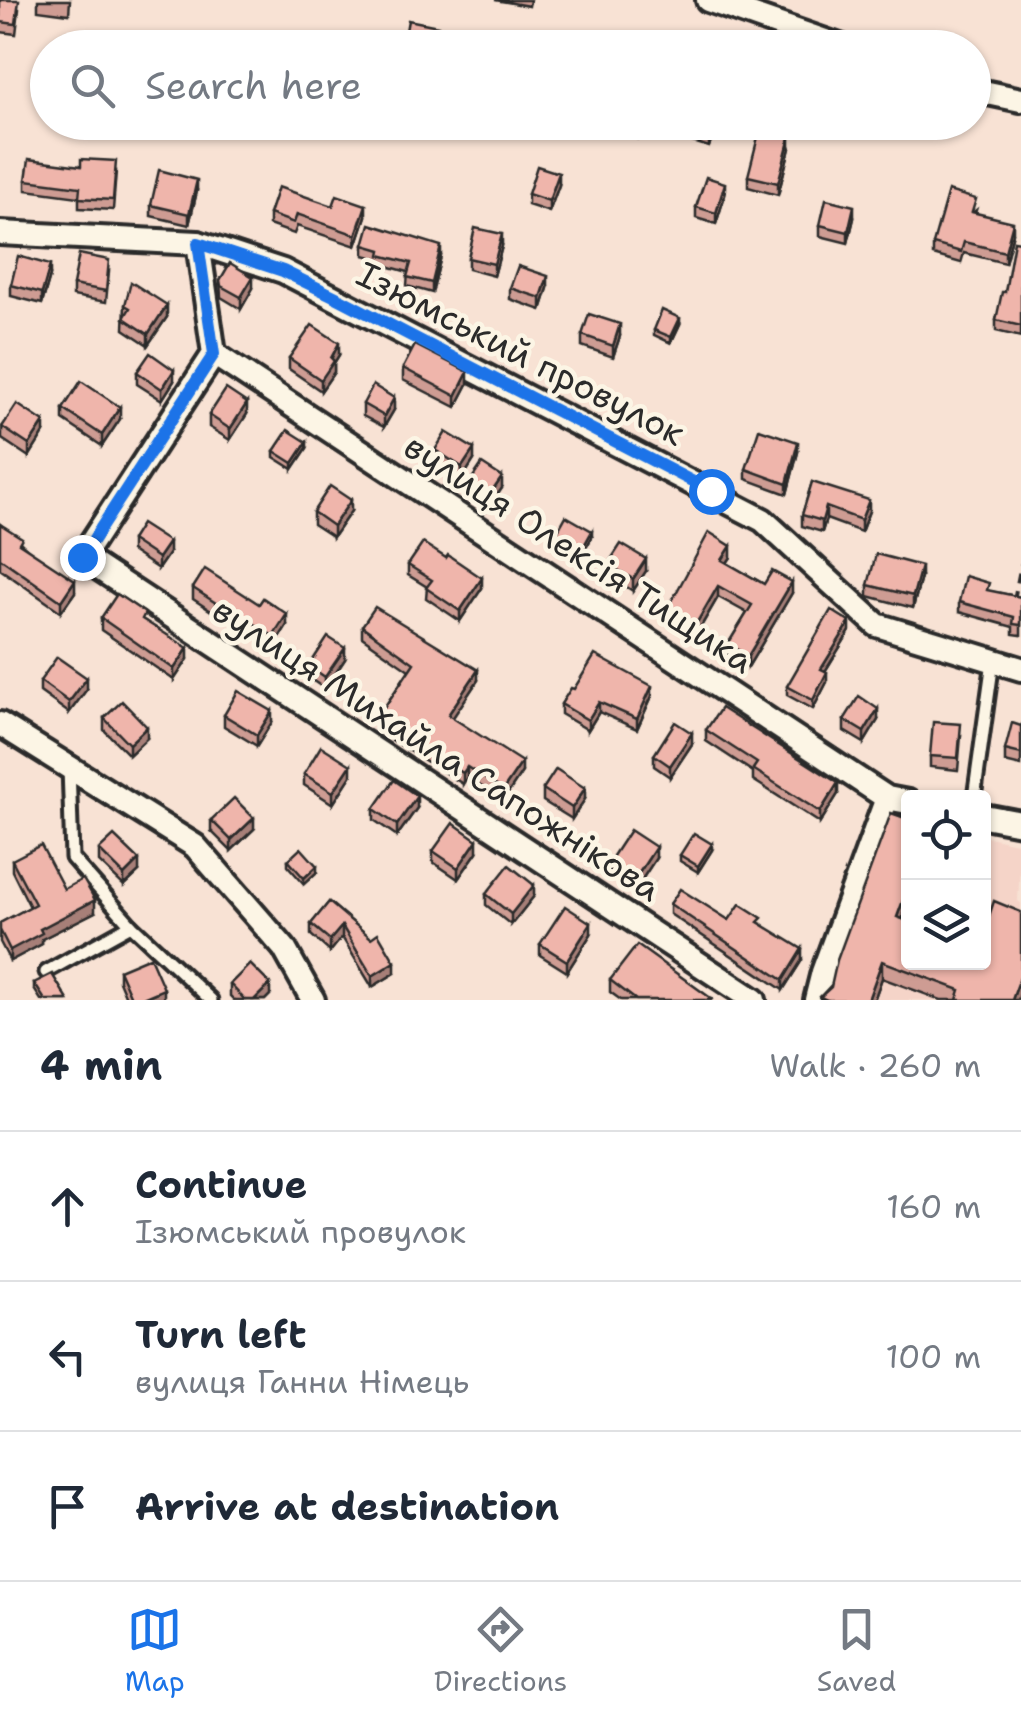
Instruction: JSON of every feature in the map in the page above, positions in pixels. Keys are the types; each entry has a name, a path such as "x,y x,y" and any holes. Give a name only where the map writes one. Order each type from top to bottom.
{"street":[{"path":"708,0 794,30"},
{"path":"991,94 1021,100"},
{"name":"Ізюмський провулок","path":"0,233 198,243 283,271 763,520 877,625 1021,669"},
{"path":"198,243 214,354"},
{"name":"вулиця Михайла Сапожнікова","path":"214,354 82,557 754,1000"},
{"name":"вулиця Олексія Тищика","path":"214,354 898,800"},
{"path":"0,724 195,846 284,948 305,997"},
{"path":"816,1000 823,972 898,800"},
{"path":"991,818 1021,824"}],"lane":[{"path":"975,790 993,661"},
{"path":"69,767 72,858 131,925 211,1000"},
{"path":"46,972 131,925"}],"path":[{"path":"1011,614 1021,564"}],"shaded area":[{"path":"901,835 901,970 991,970 991,838 1021,844 1018,1000 822,1000"}],"building":[{"path":"0,0 19,0 16,24 0,22"},
{"path":"408,20 438,26 437,30 406,30"},
{"path":"757,140 789,140 778,183 748,176"},
{"path":"29,159 81,166 81,159 116,161 113,200 79,198 80,187 26,180"},
{"path":"537,166 559,173 549,201 528,194"},
{"path":"159,170 197,180 189,214 151,205"},
{"path":"706,177 725,183 716,213 696,207"},
{"path":"278,187 333,206 337,195 366,205 356,235 297,214 294,223 269,214"},
{"path":"948,191 976,199 972,212 1013,222 1005,252 964,242 961,252 933,244"},
{"path":"826,199 854,206 848,232 820,225"},
{"path":"370,224 441,246 432,283 407,277 411,263 380,255 381,250 364,245"},
{"path":"475,228 502,234 494,264 468,258"},
{"path":"1014,241 1021,242 1021,326 996,320"},
{"path":"79,254 109,260 106,291 73,285"},
{"path":"18,256 50,265 42,293 11,285"},
{"path":"230,263 253,277 241,297 221,286 220,280"},
{"path":"518,266 548,276 541,298 510,288"},
{"path":"131,282 167,305 148,334 124,318 130,308 125,305"},
{"path":"662,310 680,318 671,337 654,330"},
{"path":"589,314 620,324 613,346 582,335"},
{"path":"312,325 339,343 331,358 334,361 321,380 289,358"},
{"path":"415,345 468,372 456,396 403,368"},
{"path":"150,353 174,370 162,389 137,372"},
{"path":"81,381 120,407 102,435 63,409"},
{"path":"373,385 394,398 384,416 363,404"},
{"path":"226,389 247,403 230,429 209,415"},
{"path":"17,404 44,422 29,445 2,427"},
{"path":"759,429 798,442 787,484 746,469"},
{"path":"288,430 307,442 293,463 274,451"},
{"path":"446,432 474,449 462,467 435,450"},
{"path":"482,464 502,477 487,499 467,486"},
{"path":"812,482 869,500 861,520 826,507 822,521 802,515"},
{"path":"330,486 351,500 333,526 313,512"},
{"path":"566,516 592,531 582,549 556,534"},
{"path":"0,524 22,538 19,543 75,580 61,601 0,558"},
{"path":"141,524 169,542 158,558 131,540"},
{"path":"709,532 731,546 722,560 764,584 772,571 792,582 748,656 728,644 752,605 718,586 696,624 668,608"},
{"path":"423,543 482,578 460,611 426,588 432,580 408,565"},
{"path":"621,544 646,559 633,579 608,564"},
{"path":"876,554 921,566 913,596 868,585"},
{"path":"205,569 259,604 263,598 287,614 273,636 193,588"},
{"path":"965,576 989,583 987,590 1021,597 1021,625 1013,624 1014,617 959,602"},
{"path":"117,594 145,613 142,619 188,648 174,669 101,618"},
{"path":"375,607 478,670 448,715 522,762 503,790 467,767 463,773 376,720 414,663 362,626"},
{"path":"831,610 850,622 821,669 827,672 813,700 787,686"},
{"path":"328,637 345,648 325,677 309,666"},
{"path":"595,655 652,686 637,719 599,702 588,720 561,704"},
{"path":"57,657 87,678 69,702 40,681"},
{"path":"238,691 272,711 257,735 224,715"},
{"path":"859,696 878,709 864,732 844,720"},
{"path":"122,701 147,727 129,744 104,718"},
{"path":"721,708 838,783 820,812 753,769 757,763 706,730"},
{"path":"675,722 692,733 670,766 654,755"},
{"path":"933,722 961,724 958,758 930,756"},
{"path":"1012,723 1021,726 1021,754 1005,750"},
{"path":"321,746 351,765 333,792 304,774"},
{"path":"556,769 585,788 572,808 543,789"},
{"path":"394,780 417,796 397,825 374,809"},
{"path":"234,798 254,818 231,840 211,820"},
{"path":"891,813 901,817 901,906 897,917 901,918 901,968 882,961 868,1000 827,1000 820,997 831,987 837,960"},
{"path":"453,823 477,840 458,868 433,851"},
{"path":"630,830 656,847 635,879 609,862"},
{"path":"694,833 712,844 698,866 680,855"},
{"path":"114,836 139,860 124,875 99,850"},
{"path":"41,845 64,889 83,879 95,900 10,950 0,923 35,904 12,860"},
{"path":"301,848 317,866 304,878 288,860"},
{"path":"509,865 534,885 511,914 486,894"},
{"path":"680,889 729,920 740,904 762,918 758,922 802,949 783,980 670,904"},
{"path":"994,901 1021,912 1021,975 1012,1000 957,1000 960,990 906,970 991,970"},
{"path":"329,902 371,938 378,933 395,962 372,976 342,926 330,940 311,924"},
{"path":"565,906 591,923 567,961 540,944"},
{"path":"637,945 712,999 636,1000 610,980"},
{"path":"150,957 164,989 132,1000 119,970"},
{"path":"250,964 270,984 254,1000 245,1000 230,984"},
{"path":"52,974 68,1000 45,1000 34,983"}],"route":[{"path":"82,557 214,354 198,243 283,271 711,491"}]}
